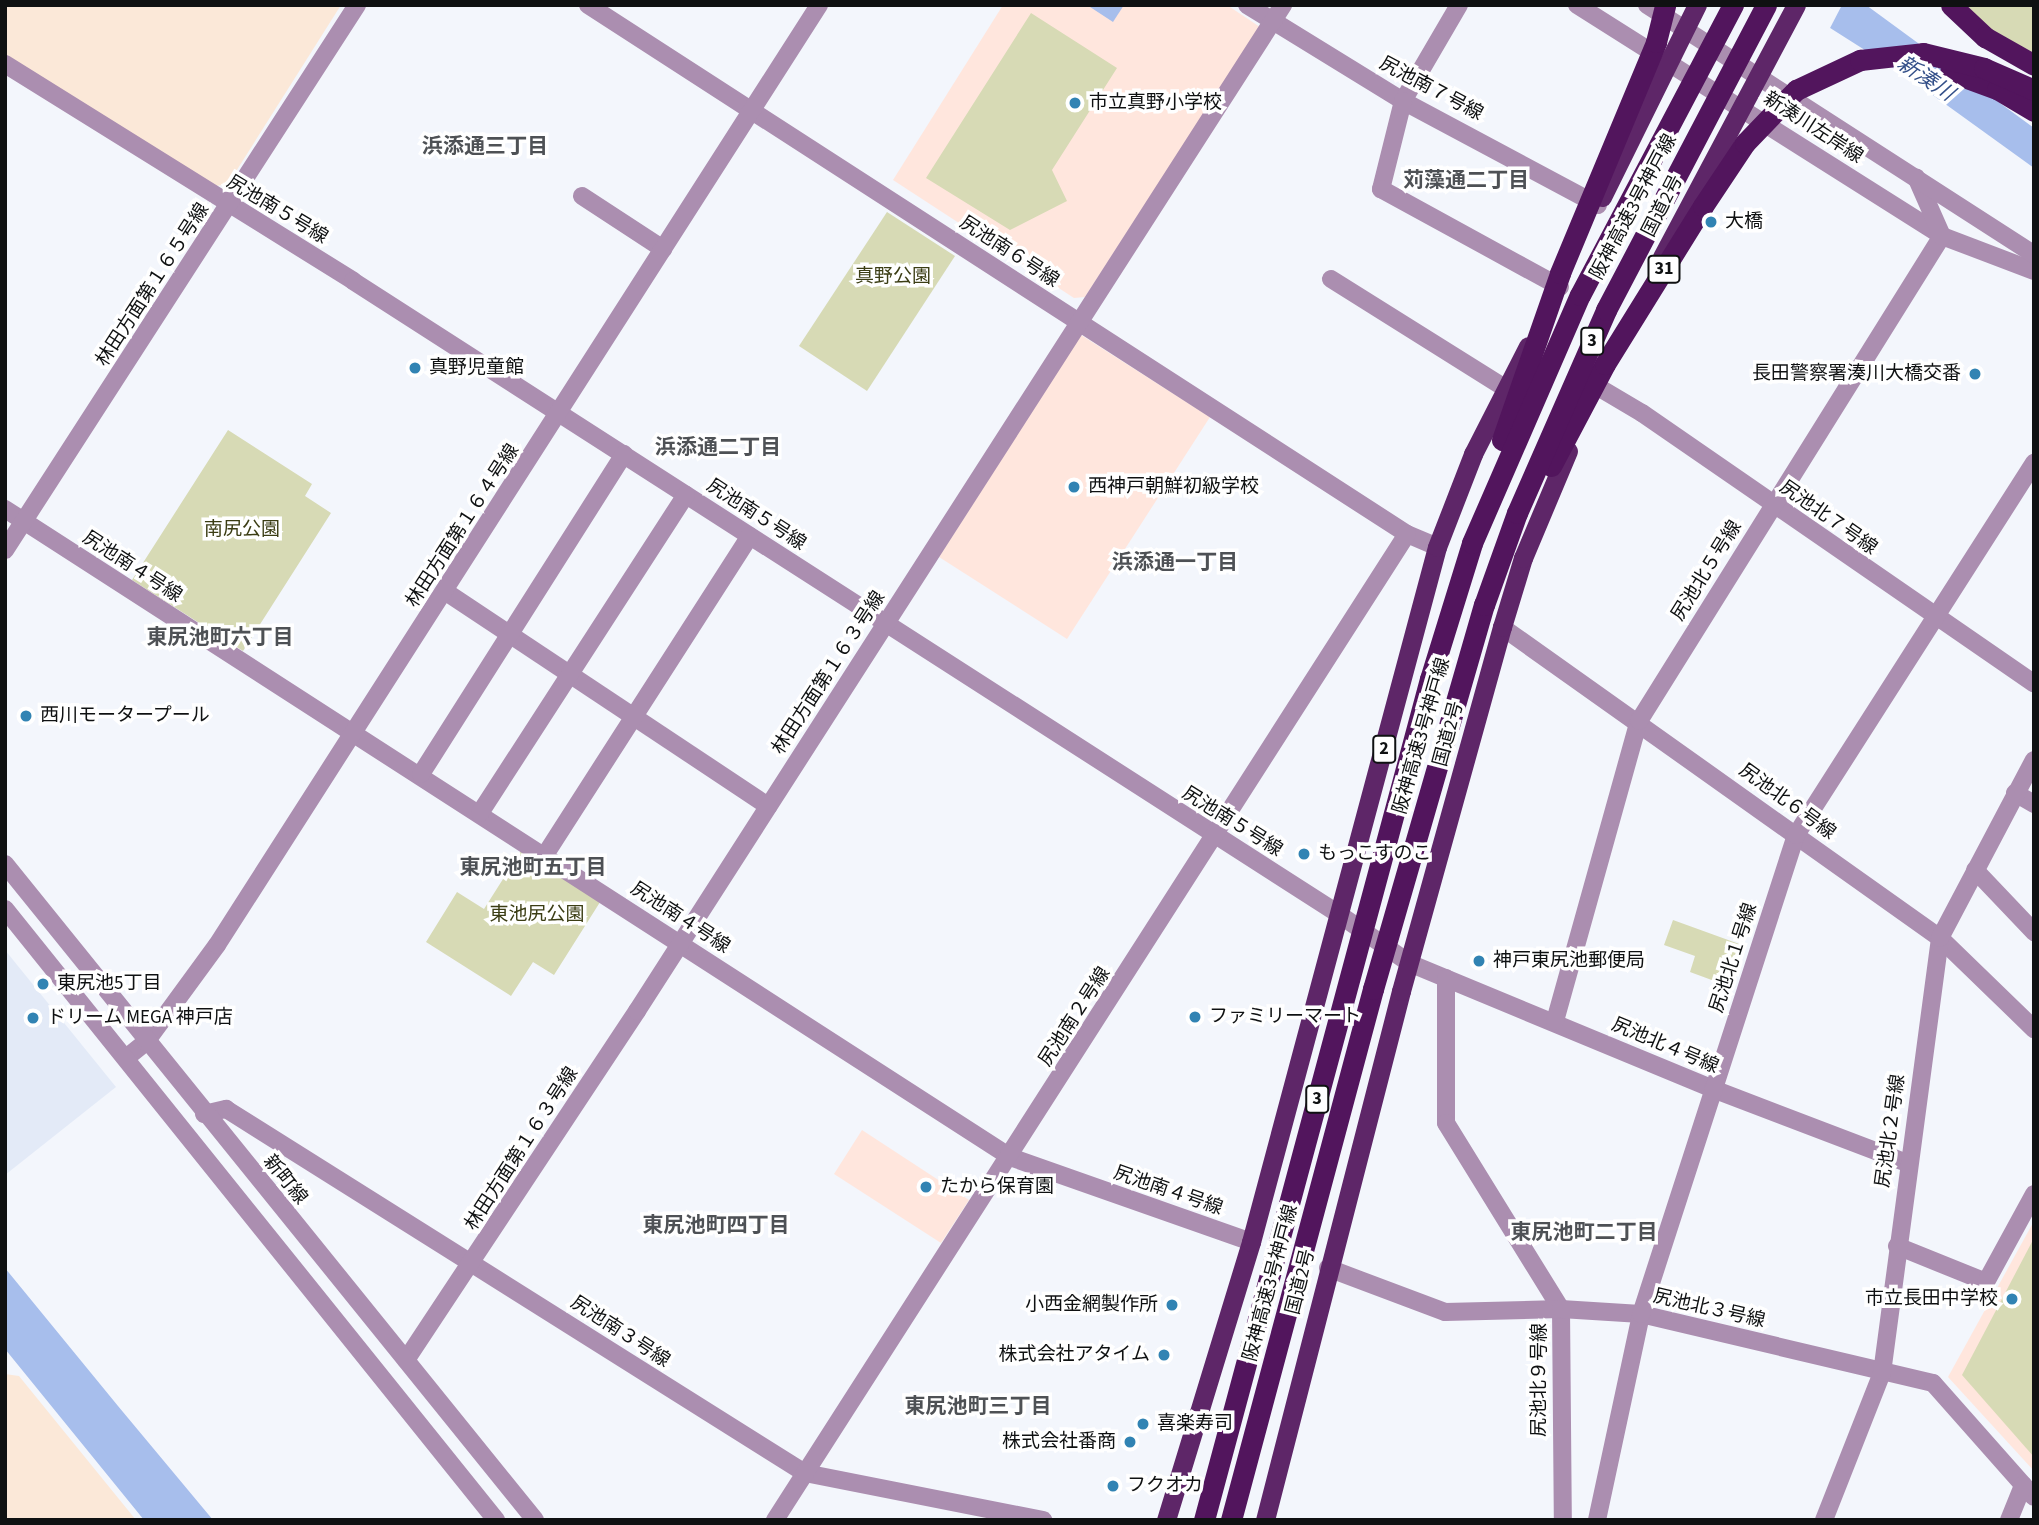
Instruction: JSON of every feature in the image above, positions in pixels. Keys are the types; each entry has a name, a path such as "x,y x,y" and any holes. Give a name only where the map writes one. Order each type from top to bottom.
{"highway":[{"path":"1634,94 1649,5"},
{"path":"1472,543 1514,396 1634,94 1665,5"},
{"name":"阪神高速3号神戸線","path":"1204,1520 1430,679 1472,543 1580,295 1733,5"},
{"name":"阪神高速3号神戸線","path":"1230,1520 1457,694 1517,513 1612,298 1766,5"},
{"name":"国道2号","path":"1265,1520 1409,963 1523,558 1598,387 1741,106 1796,5"},
{"path":"1951,5 1985,37 2034,65"},
{"name":"2","path":"1166,1520 1251,1242 1437,547 1505,388 1560,287 1692,16"},
{"name":"31","path":"1457,694 1512,553 1572,423 1605,363 1724,174 1761,123 1796,90 1860,60 1902,54 1942,56 2034,90"},
{"name":"31","path":"1724,174 1800,103 1865,71 1909,67 1954,73 1997,89 2034,111"}],"street":[{"name":"林田方面第１６５号線","path":"5,550 357,5"},
{"name":"尻池南６号線","path":"588,5 1407,534 1437,547"},
{"name":"林田方面第１６４号線","path":"126,1058 146,1042 217,945 446,592 819,5"},
{"name":"尻池南７号線","path":"1247,5 1403,101 1598,205"},
{"name":"林田方面第１６３号線","path":"406,1360 474,1263 1283,5"},
{"path":"1459,5 1403,101 1381,189 1560,287"},
{"name":"新湊川左岸線","path":"1577,5 1741,106 1942,236 2034,271"},
{"name":"新湊川左岸線","path":"1649,5 1692,16 1758,74 2034,254"},
{"name":"尻池南５号線","path":"5,64 560,413 1340,915 1409,963"},
{"path":"1916,177 1942,236"},
{"path":"582,196 663,249"},
{"name":"尻池北５号線","path":"1555,1021 1639,721 1942,236"},
{"path":"1331,279 1505,388"},
{"name":"尻池北７号線","path":"1598,387 1642,413 1933,616 2034,683"},
{"path":"421,774 624,454"},
{"name":"尻池北１号線","path":"1597,1520 1641,1314 1796,835 1933,616 2034,463"},
{"path":"480,813 686,495"},
{"name":"尻池南４号線","path":"5,509 421,774 1010,1157 1251,1242"},
{"name":"尻池南２号線","path":"775,1520 1407,534"},
{"path":"545,855 750,536"},
{"path":"446,592 768,806"},
{"name":"尻池北６号線","path":"1502,627 1639,721 1940,938 2034,1029"},
{"name":"尻池北２号線","path":"1824,1520 1882,1373 1907,1163 1940,938 2034,760"},
{"path":"2015,793 2034,804"},
{"name":"新町線","path":"5,864 204,1114 535,1520"},
{"path":"1975,870 2034,932"},
{"path":"5,909 496,1520"},
{"name":"尻池北４号線","path":"1409,963 1555,1021 1713,1089 1907,1163"},
{"name":"尻池北９号線","path":"1446,978 1447,1123 1561,1309 1563,1520"},
{"name":"尻池南３号線","path":"204,1114 226,1109 805,1473 1043,1520"},
{"path":"1897,1246 1986,1282 2034,1194"},
{"name":"尻池北３号線","path":"1328,1268 1445,1312 1561,1309 1641,1314 1933,1383 2028,1491"},
{"path":"2009,1520 2028,1491"}],"shaded area":[{"path":"5,5 341,5 228,184 216,186 5,55"},
{"name":"市立真野小学校","path":"1003,5 1227,5 1260,27 1085,297 1074,298 893,180"},
{"name":"西神戸朝鮮初級学校","path":"1081,335 1210,417 1067,639 939,557"},
{"name":"ドリーム MEGA 神戸店","path":"5,950 116,1087 5,1175"},
{"path":"862,1130 969,1200 941,1243 834,1174"},
{"name":"市立長田中学校","path":"2034,1221 2034,1471 1948,1377"},
{"path":"5,1374 19,1376 136,1520 5,1520"}],"green space":[{"path":"1966,5 2034,5 2034,57 1997,36"},
{"path":"1031,13 1117,68 1052,170 1067,201 1010,230 926,178"},
{"name":"真野公園","path":"887,212 955,256 867,391 799,346"},
{"name":"南尻公園","path":"228,430 312,484 305,496 331,513 243,651 132,580"},
{"name":"東池尻公園","path":"522,849 602,899 554,975 533,962 511,996 426,942 457,892 484,909"},
{"path":"1673,920 1742,945 1728,986 1690,972 1695,956 1664,945"},
{"name":"市立長田中学校","path":"2034,1238 2034,1457 1962,1375"}],"water":[{"path":"1087,5 1124,5 1113,22"},
{"name":"新湊川","path":"1794,5 1866,5 2034,128 2034,168 1912,80"},
{"path":"5,1268 213,1520 144,1520 5,1349"}],"pier":[{"path":"1791,5 1842,5 1829,30"}],"place":[{"name":"市立真野小学校","path":"1075,103"},
{"name":"大橋","path":"1711,222"},
{"name":"真野児童館","path":"415,368"},
{"name":"長田警察署湊川大橋交番","path":"1975,374"},
{"name":"西神戸朝鮮初級学校","path":"1074,487"},
{"name":"西川モータープール","path":"26,716"},
{"name":"もっこすのこ","path":"1304,854"},
{"name":"神戸東尻池郵便局","path":"1479,961"},
{"name":"東尻池5丁目","path":"43,984"},
{"name":"ファミリーマート","path":"1195,1017"},
{"name":"ドリーム MEGA 神戸店","path":"33,1018"},
{"name":"たから保育園","path":"926,1187"},
{"name":"市立長田中学校","path":"2012,1299"},
{"name":"小西金網製作所","path":"1172,1305"},
{"name":"株式会社アタイム","path":"1164,1355"},
{"name":"喜楽寿司","path":"1143,1424"},
{"name":"株式会社番商","path":"1130,1442"},
{"name":"フクオカ","path":"1113,1486"}],"district":[{"name":"浜添通三丁目","path":"485,146"},
{"name":"苅藻通二丁目","path":"1466,180"},
{"name":"浜添通二丁目","path":"718,447"},
{"name":"浜添通一丁目","path":"1175,562"},
{"name":"東尻池町六丁目","path":"220,637"},
{"name":"東尻池町五丁目","path":"533,867"},
{"name":"東尻池町四丁目","path":"716,1225"},
{"name":"東尻池町二丁目","path":"1584,1232"},
{"name":"東尻池町三丁目","path":"978,1406"}]}
